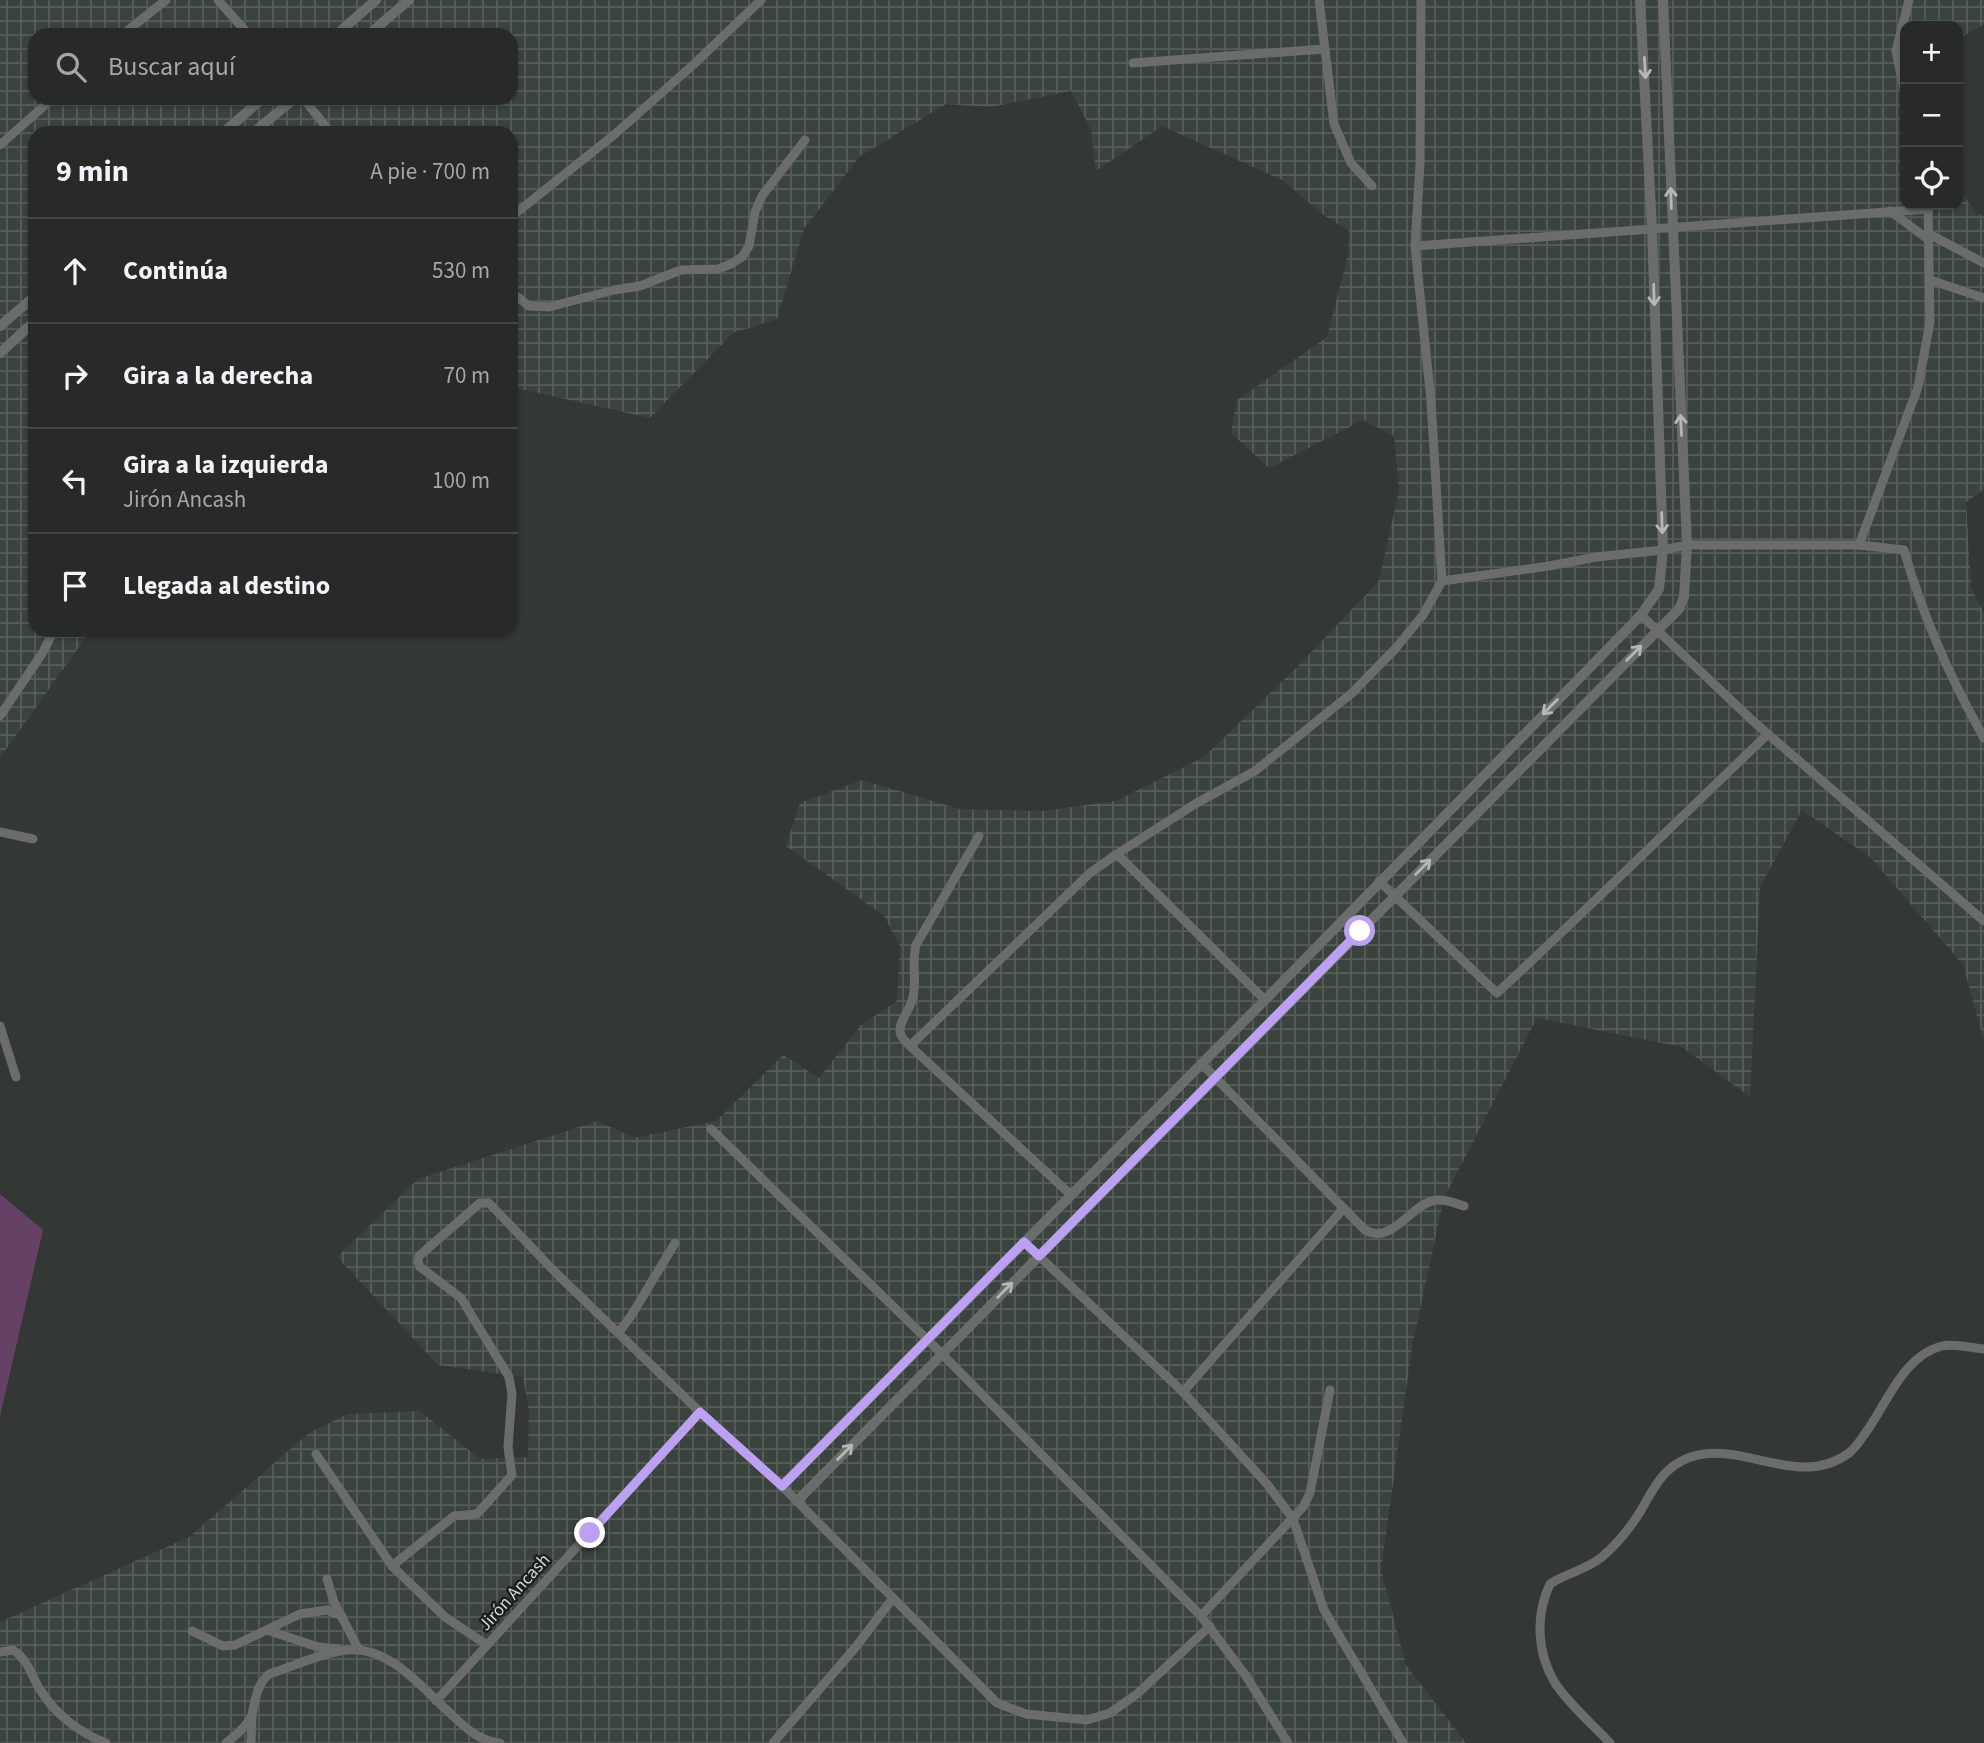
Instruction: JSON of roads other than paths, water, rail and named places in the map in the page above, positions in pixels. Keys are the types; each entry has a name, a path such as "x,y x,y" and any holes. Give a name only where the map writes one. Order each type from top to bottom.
{"street":[{"path":"131,28 166,0"},
{"path":"218,0 243,28"},
{"path":"344,28 376,0"},
{"path":"376,28 409,0"},
{"path":"518,211 615,134 761,0"},
{"path":"1319,0 1334,124 1351,163 1372,186"},
{"path":"909,1046 1090,873 1195,804 1255,771 1352,693 1395,649 1423,615 1441,581 1431,401 1415,246 1420,164 1421,0"},
{"path":"782,1486 1265,1000 1641,615 1659,589 1663,550 1653,229 1640,0"},
{"path":"797,1501 1679,609 1684,597 1687,545 1663,0"},
{"path":"1903,84 1896,51 1909,0"},
{"path":"1133,63 1324,49"},
{"path":"0,145 44,105"},
{"path":"231,126 255,105"},
{"path":"261,126 287,105"},
{"path":"309,105 325,126"},
{"path":"518,297 529,306 549,307 640,286 681,270 718,269 731,264 741,257 749,246 755,212 762,196 805,141"},
{"path":"1415,246 1900,210"},
{"path":"1859,545 1918,387 1930,321 1929,210"},
{"path":"1890,211 1929,237 1984,263"},
{"path":"1930,280 1984,298"},
{"path":"0,327 28,302"},
{"path":"0,352 28,327"},
{"path":"1441,581 1687,545 1859,545 1904,550 1948,671 1984,737"},
{"path":"1641,615 1768,734 1984,921"},
{"path":"0,716 50,637"},
{"path":"1379,881 1497,993 1583,914 1768,734"},
{"path":"0,832 33,839"},
{"path":"979,836 916,944 913,956 913,999 900,1029 901,1037 1070,1194"},
{"path":"1117,854 1265,1000"},
{"path":"0,1026 16,1077"},
{"path":"1201,1063 1365,1230 1373,1235 1381,1235 1431,1201 1439,1199 1464,1206"},
{"path":"711,1129 928,1339 1201,1616 1289,1743"},
{"path":"392,1566 454,1516 477,1514 512,1475 508,1447 512,1394 509,1377 461,1298 418,1262 419,1256 480,1203 489,1203 557,1274 700,1412 782,1486 997,1703 1026,1714 1087,1720 1110,1713 1137,1694 1210,1626"},
{"path":"1182,1392 1344,1208"},
{"path":"1024,1242 1182,1392 1267,1484 1293,1520 1324,1610 1403,1743"},
{"path":"619,1332 632,1317 675,1243"},
{"path":"1610,1743 1556,1685 1545,1663 1539,1630 1540,1609 1550,1584 1601,1558 1638,1515 1662,1475 1674,1465 1705,1455 1744,1456 1810,1469 1835,1461 1851,1451 1884,1406 1903,1374 1922,1355 1943,1345 1984,1349"},
{"path":"1201,1616 1303,1507 1310,1493 1330,1390"},
{"name":"Jirón Ancash","path":"436,1701 700,1412"},
{"path":"316,1454 392,1566 445,1617 487,1645"},
{"path":"327,1579 334,1602 359,1650"},
{"path":"773,1743 893,1598"},
{"path":"192,1631 223,1646 235,1645 280,1621 315,1611 327,1610 342,1616"},
{"path":"267,1630 318,1647 359,1650 383,1657 475,1736 500,1743"},
{"path":"0,1652 13,1650 23,1656 41,1691 63,1716 79,1731 106,1743"},
{"path":"251,1743 251,1716 256,1692 269,1674 346,1650"},
{"path":"1262,1701 1282,1743"},
{"path":"226,1743 251,1716"}]}
